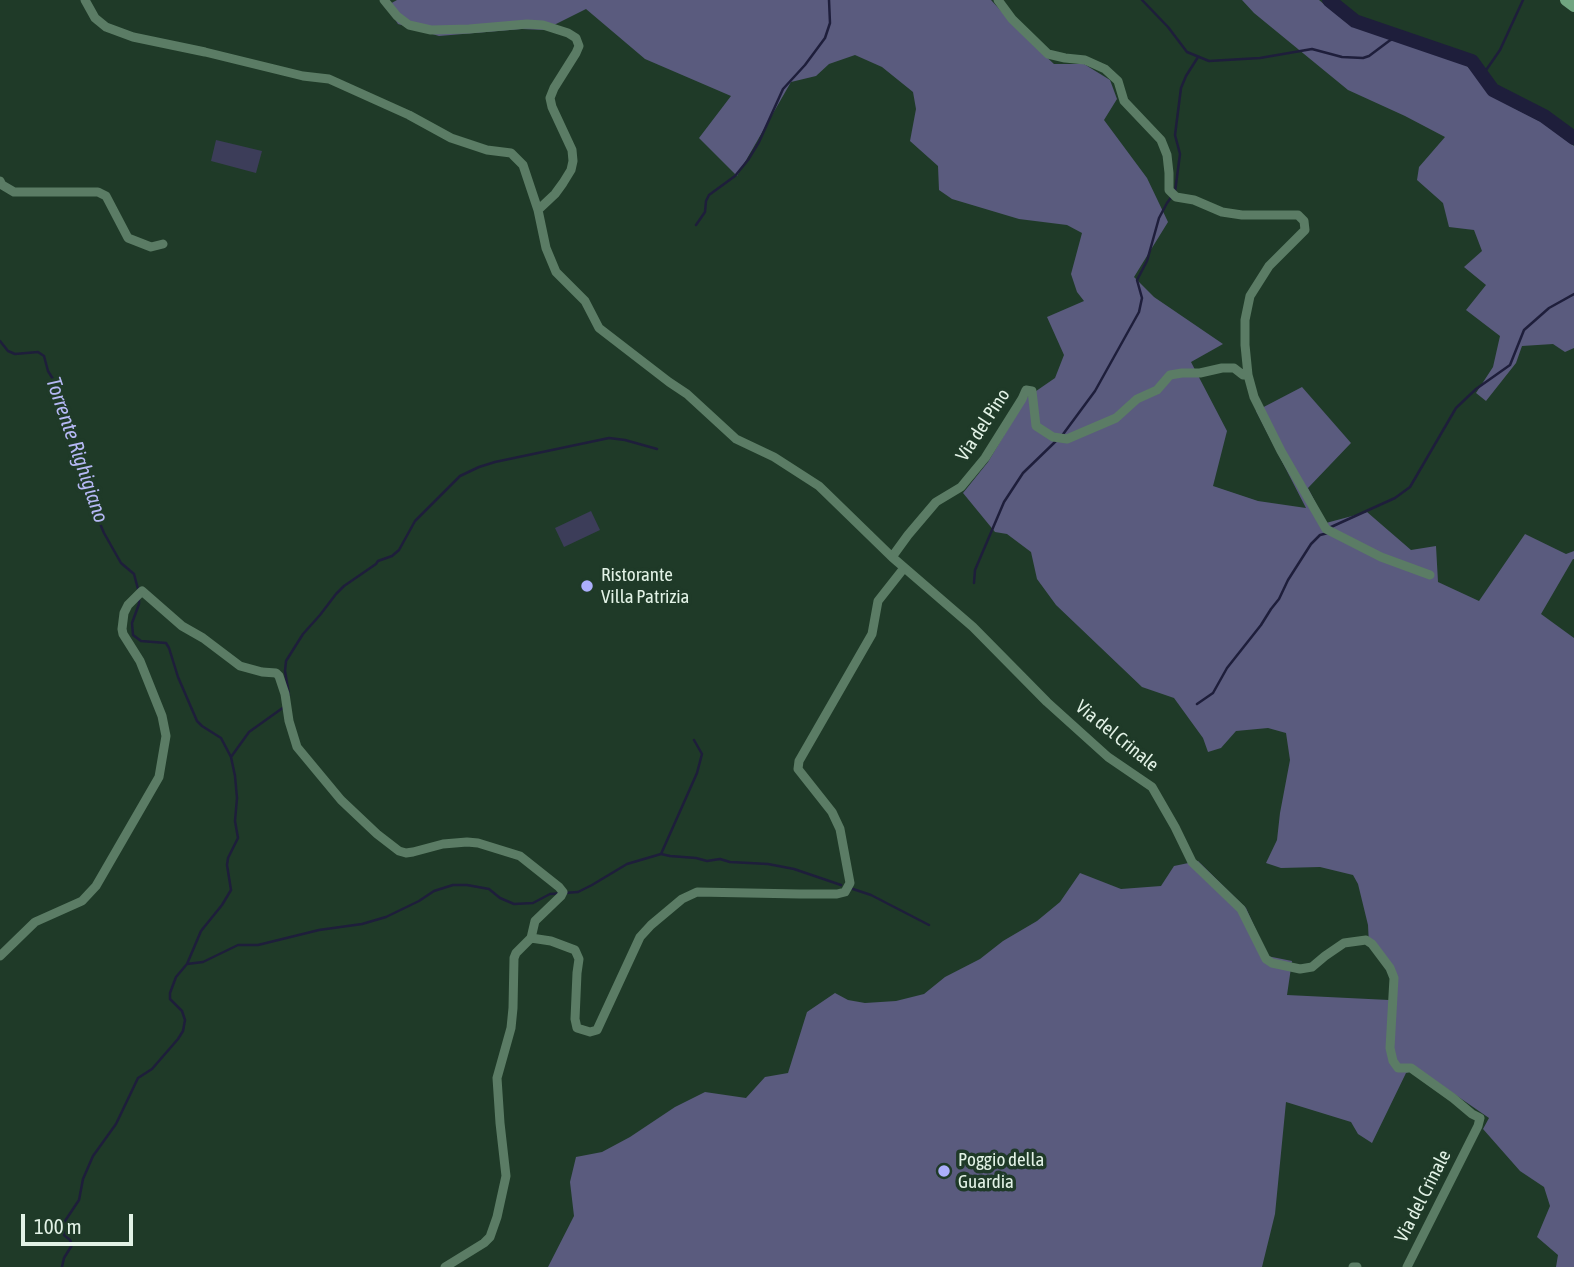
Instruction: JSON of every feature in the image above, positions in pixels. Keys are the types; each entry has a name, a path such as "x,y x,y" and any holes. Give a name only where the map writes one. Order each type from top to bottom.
{"street":[{"name":"Via del Crinale","path":"85,0 95,19 106,27 133,37 303,76 329,79 409,115 451,138 487,150 511,153 523,164 538,210 546,248 556,272 585,301 599,328 687,394 736,439 774,457 819,486 892,558 973,626 1047,702 1108,757 1152,787 1192,862 1241,909 1266,959 1272,963 1300,969 1312,967 1344,943 1366,940 1372,944 1391,968 1394,978 1390,1048 1393,1061 1398,1068 1411,1068 1480,1118 1407,1267"},
{"path":"384,0 397,16 409,25 431,30 527,24 568,33 576,38 579,46 576,53 550,98 572,150 573,161 563,183 538,210"},
{"path":"998,0 1012,19 1048,54 1085,60 1105,69 1118,81 1124,101 1161,141 1167,155 1169,190 1176,197 1194,200 1222,212 1242,215 1298,215 1304,221 1305,230 1269,266 1250,296 1245,320 1248,375 1254,397 1281,451 1326,529 1381,556 1430,575"},
{"path":"0,181 14,192 98,192 106,196 128,238 151,247 163,244"},
{"name":"Via del Pino","path":"892,558 936,502 961,487 985,458 1026,390 1032,391 1036,426 1053,437 1067,439 1116,418 1137,399 1157,390 1170,375 1234,368 1243,375 1248,375"},
{"path":"531,938 551,940 575,950 579,959 575,1019 577,1028 590,1032 597,1030 640,937 682,898 697,892 845,892 850,883 840,829 832,812 798,769 799,761 872,634 878,601 904,568"},
{"path":"0,956 35,922 82,901 102,876 159,777 166,736 162,716 140,661 122,629 128,605 142,591 182,626 240,666 261,673 276,673 279,676 297,747 341,800 399,851 406,853 443,844 478,843 520,856 562,892 535,921 531,938 514,958 512,1018 497,1077 506,1176 497,1217 490,1237 484,1243 445,1267"}],"shaded area":[{"path":"397,0 991,0 1054,64 1084,64 1110,80 1117,99 1104,120 1147,178 1168,222 1134,277 1154,297 1223,344 1191,362 1227,431 1213,486 1258,501 1306,508 1256,411 1302,387 1351,443 1308,488 1326,523 1367,512 1411,550 1436,546 1438,582 1479,601 1525,534 1566,554 1574,551 1574,559 1541,614 1574,638 1574,1267 1556,1267 1558,1255 1537,1237 1550,1206 1544,1187 1520,1171 1483,1129 1489,1118 1418,1069 1406,1073 1372,1143 1358,1134 1351,1122 1286,1102 1275,1214 1262,1267 548,1267 574,1216 570,1182 576,1157 602,1152 675,1107 705,1092 746,1098 765,1077 788,1073 807,1012 835,993 848,1000 865,1003 896,1001 924,994 945,977 980,959 1003,941 1037,921 1060,902 1080,873 1121,889 1161,886 1174,866 1198,861 1246,908 1267,956 1292,961 1287,995 1389,1000 1391,979 1389,969 1369,945 1368,925 1358,884 1353,875 1320,867 1281,868 1266,863 1277,840 1290,760 1286,733 1268,728 1236,731 1221,748 1208,752 1203,738 1174,698 1142,687 1056,605 1037,579 1031,552 1007,534 995,532 963,493 988,462 1026,398 1055,378 1064,355 1047,317 1084,301 1077,292 1071,274 1082,233 1067,225 1019,219 952,199 939,190 938,166 910,141 916,109 913,92 882,67 855,55 829,64 816,76 791,82 737,176 699,138 731,96 645,59 586,9 544,30 522,29 439,36 398,24 386,6"},
{"path":"1242,0 1319,0 1346,22 1465,64 1501,101 1543,123 1574,146 1574,348 1565,352 1553,344 1522,346 1516,363 1486,401 1476,393 1493,367 1500,336 1466,310 1486,285 1464,267 1482,251 1474,230 1449,227 1443,203 1417,180 1419,167 1445,137 1348,90 1254,13"},
{"path":"216,140 262,151 256,173 211,161"},
{"path":"591,511 600,530 564,547 555,528"}],"waterway":[{"path":"696,225 705,212 709,195 735,176 748,160 783,89 825,38 830,23 829,0"},
{"path":"1142,0 1187,52 1209,61 1260,58 1312,49 1342,57 1363,58 1399,36"},
{"path":"1329,0 1355,21 1472,61 1493,90 1544,116 1574,138"},
{"path":"1482,76 1500,50 1523,0"},
{"path":"1061,437 1095,391 1139,312 1142,298 1137,280 1147,261 1159,218 1175,192 1180,154 1175,135 1181,88 1198,57"},
{"path":"1197,704 1213,693 1227,668 1279,599 1311,544 1320,535 1328,533 1331,527 1395,498 1410,487 1456,408 1476,389 1510,365 1524,330 1549,308 1574,294"},
{"name":"Torrente Righigiano","path":"0,341 8,351 15,354 38,352 44,356 48,371 68,409 75,455 88,484 95,512 121,563 134,574 138,589"},
{"path":"289,695 286,661 303,634 344,586 378,561 399,550 415,521 460,476 495,462 609,438 657,449"},
{"path":"974,583 975,570 1004,502 1023,473 1056,441"},
{"name":"Torrente Righigiano","path":"62,1267 72,1245 64,1235 63,1224 79,1200 83,1179 93,1156 116,1124 138,1078 152,1069 183,1031 185,1020 182,1011 170,999 170,993 176,977 187,964 201,931 231,890 227,865 238,838 235,821 237,798 231,757 221,738 197,721 166,643 141,641 133,635 132,623 139,599"},
{"path":"231,757 249,732 284,707"},
{"path":"661,854 697,773 702,754 694,740"},
{"path":"187,964 203,962 238,945 258,945 386,917 434,891 453,885 489,889 514,904 533,903 550,894 578,892 627,864 661,854 707,861 720,859 768,864 794,869 841,885"},
{"path":"853,889 871,895 929,925"}],"place":[{"name":"Ristorante Villa Patrizia","path":"587,586"},
{"name":"Poggio della Guardia","path":"944,1171"}]}
